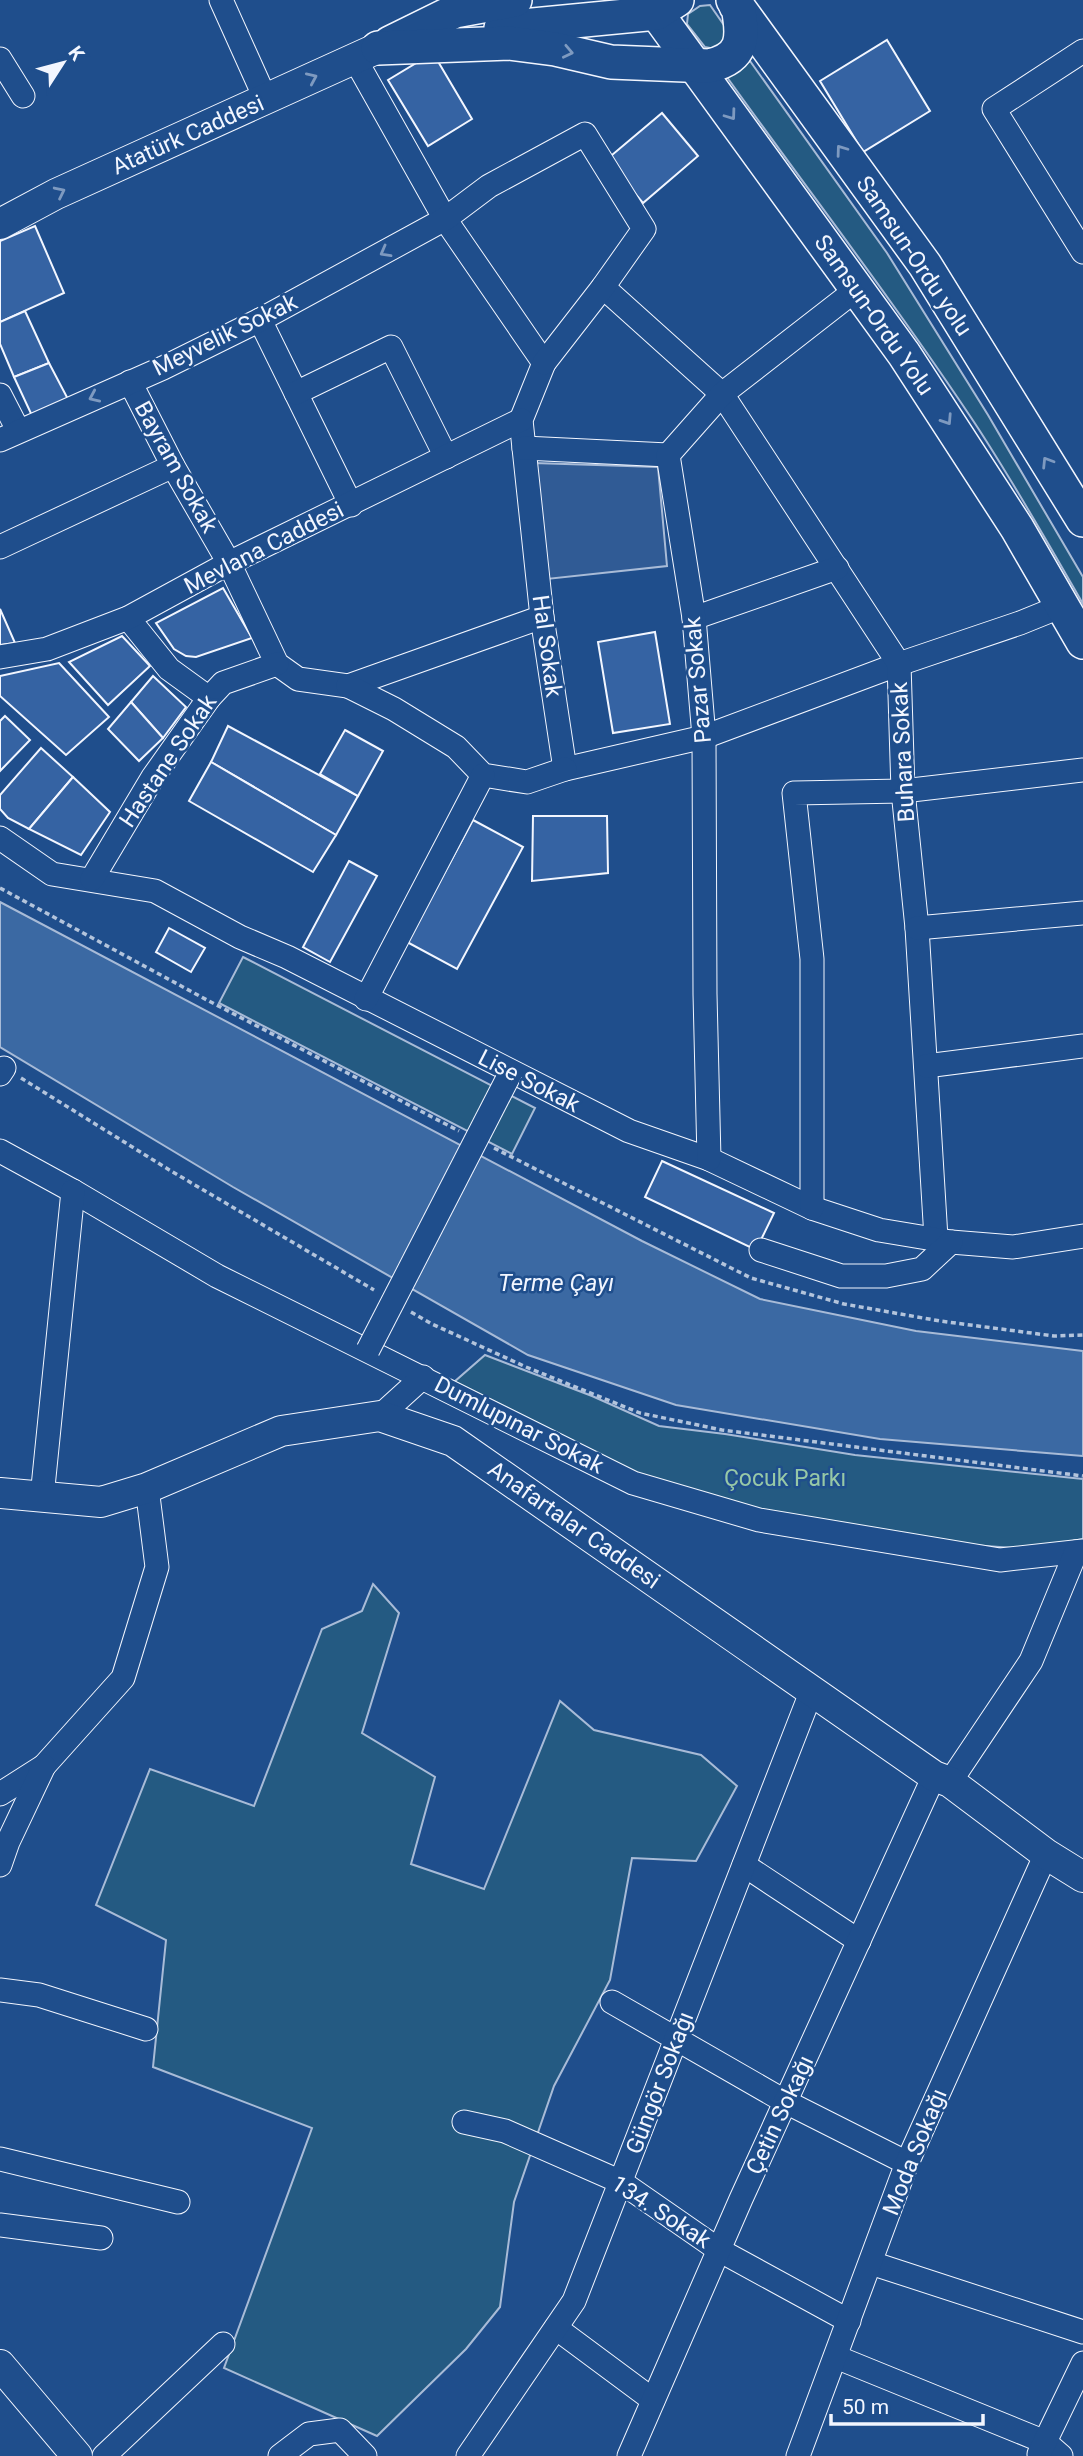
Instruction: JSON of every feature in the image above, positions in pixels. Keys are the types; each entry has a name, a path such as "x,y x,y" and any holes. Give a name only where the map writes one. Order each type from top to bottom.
{"highway":[{"path":"366,54 455,12 515,0"},
{"path":"366,54 510,43 555,49 611,62 709,66 723,63 736,52 741,40 736,2"},
{"name":"Samsun-Ordu yolu","path":"736,2 925,265 1083,520"},
{"path":"366,54 474,30 660,4"},
{"name":"Samsun-Ordu Yolu","path":"660,4 695,66 904,354 1010,517 1083,642"}],"main road":[{"name":"Atatürk Caddesi","path":"0,224 56,194 366,54"},
{"name":"Anafartalar Caddesi","path":"0,1493 100,1502 147,1488 281,1431 380,1416 453,1441 942,1779 1046,1854 1083,1877"},
{"path":"0,2365 77,2456"}],"street":[{"path":"221,0 266,100"},
{"path":"1083,51 994,109 1083,252"},
{"path":"366,54 445,219 544,363"},
{"path":"0,59 23,96"},
{"name":"Meyvelik Sokak","path":"9,435 130,382 260,320 445,219 489,186 585,134 644,229 603,287"},
{"name":"Hal Sokak","path":"565,769 542,617 521,420 544,363 603,287"},
{"name":"Buhara Sokak","path":"603,287 722,394 899,664 903,790 918,928 926,1066 944,1240"},
{"path":"524,448 668,455 722,394 857,289"},
{"path":"260,320 351,505"},
{"path":"296,393 391,347 446,457"},
{"name":"Bayram Sokak","path":"130,382 173,466 229,563 277,664"},
{"path":"0,395 9,435"},
{"name":"Mevlana Caddesi","path":"0,657 47,649 128,618 229,563 521,420"},
{"name":"Pazar Sokak","path":"668,455 694,618 704,737 709,1159"},
{"path":"0,547 173,466"},
{"path":"694,618 837,568"},
{"path":"277,664 298,680 348,686 394,709 456,747 483,775 527,782 565,769 704,737 1062,606"},
{"path":"348,686 542,617"},
{"path":"128,618 169,669 208,698"},
{"name":"Hastane Sokak","path":"92,879 153,777 208,698 223,683 277,664"},
{"path":"812,1208 812,959 794,793 903,790 1083,770"},
{"path":"366,999 483,775"},
{"name":"Lise Sokak","path":"0,838 52,874 155,891 240,937 287,957 629,1131 709,1159 812,1208 879,1230 944,1240 1013,1247 1083,1236"},
{"path":"918,928 1083,913"},
{"path":"926,1066 1083,1046"},
{"path":"368,1350 511,1072"},
{"name":"Dumlupınar Sokak","path":"0,1151 217,1276 633,1483 758,1520 1000,1560 1080,1551"},
{"path":"42,1497 73,1191"},
{"path":"761,1250 841,1276 886,1276 922,1269 944,1240"},
{"path":"380,1416 423,1377"},
{"path":"0,1794 44,1766 123,1678 157,1567 147,1488"},
{"name":"Çetin Sokağı","path":"629,2456 859,1941 942,1779 1031,1661 1080,1551"},
{"name":"Güngör Sokağı","path":"468,2456 574,2301 812,1690"},
{"path":"0,1865 44,1766"},
{"name":"Moda Sokağı","path":"798,2456 907,2163 1046,1854"},
{"path":"744,1865 859,1941"},
{"path":"0,1990 39,1995 146,2029"},
{"path":"612,2001 786,2102 907,2163"},
{"name":"134. Sokak","path":"464,2122 505,2131 621,2182 719,2250 849,2321"},
{"path":"0,2159 178,2202"},
{"path":"0,2225 101,2238"},
{"path":"871,2263 1083,2332"},
{"path":"556,2328 653,2400"},
{"path":"104,2456 223,2344"},
{"path":"836,2357 1048,2451 1083,2362"},
{"path":"280,2456 309,2434 340,2430 365,2456"}],"path":[{"path":"0,888 171,981 464,1133"},
{"path":"2,1071 385,1296"},
{"path":"488,1145 751,1278 844,1304 940,1321 1054,1336 1083,1335"},
{"path":"408,1310 432,1324 526,1367 640,1413 674,1422 1083,1476"}],"green space":[{"path":"710,5 728,31 725,44 715,49 705,47 687,24 688,14 700,6"},
{"path":"750,61 887,253 988,415 1083,577 1083,604 974,422 724,73"},
{"path":"243,957 535,1108 512,1154 219,1003"},
{"name":"Çocuk Parkı","path":"485,1355 592,1396 659,1426 855,1455 1083,1479 1083,1539 1029,1549 956,1544 714,1501 605,1465 438,1396"},
{"path":"373,1584 399,1613 362,1733 435,1777 411,1864 484,1889 560,1701 594,1730 701,1755 737,1786 696,1861 632,1858 610,1980 554,2086 514,2202 500,2307 466,2349 377,2436 224,2368 312,2128 153,2067 166,1940 96,1905 150,1769 254,1806 322,1629 362,1611"}],"shaded area":[{"path":"534,463 658,467 667,566 547,579"}],"water":[{"name":"Terme Çayı","path":"0,902 642,1241 760,1299 916,1331 1083,1351 1083,1456 880,1439 676,1405 528,1355 233,1187 0,1047"}],"building":[{"path":"887,40 930,111 863,152 820,81"},
{"path":"433,53 472,119 428,146 388,80"},
{"path":"662,113 698,156 643,203 606,160"},
{"path":"35,226 64,293 0,322 0,241"},
{"path":"25,311 49,363 14,377 0,344 0,322"},
{"path":"49,363 70,403 34,420 14,377"},
{"path":"223,588 252,638 196,657 186,656 174,649 156,623"},
{"path":"0,609 15,643 0,645"},
{"path":"655,632 670,724 613,733 598,642"},
{"path":"122,636 150,666 108,705 69,662"},
{"path":"59,663 109,717 66,755 0,696 0,676"},
{"path":"153,676 186,707 163,738 131,702"},
{"path":"131,702 163,738 139,761 108,729"},
{"path":"5,716 30,740 0,771 0,721"},
{"path":"228,726 358,796 336,835 211,762"},
{"path":"345,730 383,751 358,796 320,774"},
{"path":"41,748 73,777 29,829 8,818 0,809 0,795"},
{"path":"211,762 336,835 313,872 189,801"},
{"path":"73,777 110,812 81,855 29,829"},
{"path":"533,816 607,816 608,873 532,881"},
{"path":"473,820 523,847 457,969 407,942"},
{"path":"349,861 377,876 330,962 303,947"},
{"path":"169,928 205,948 191,972 156,952"},
{"path":"662,1161 774,1213 756,1250 645,1197"}]}
